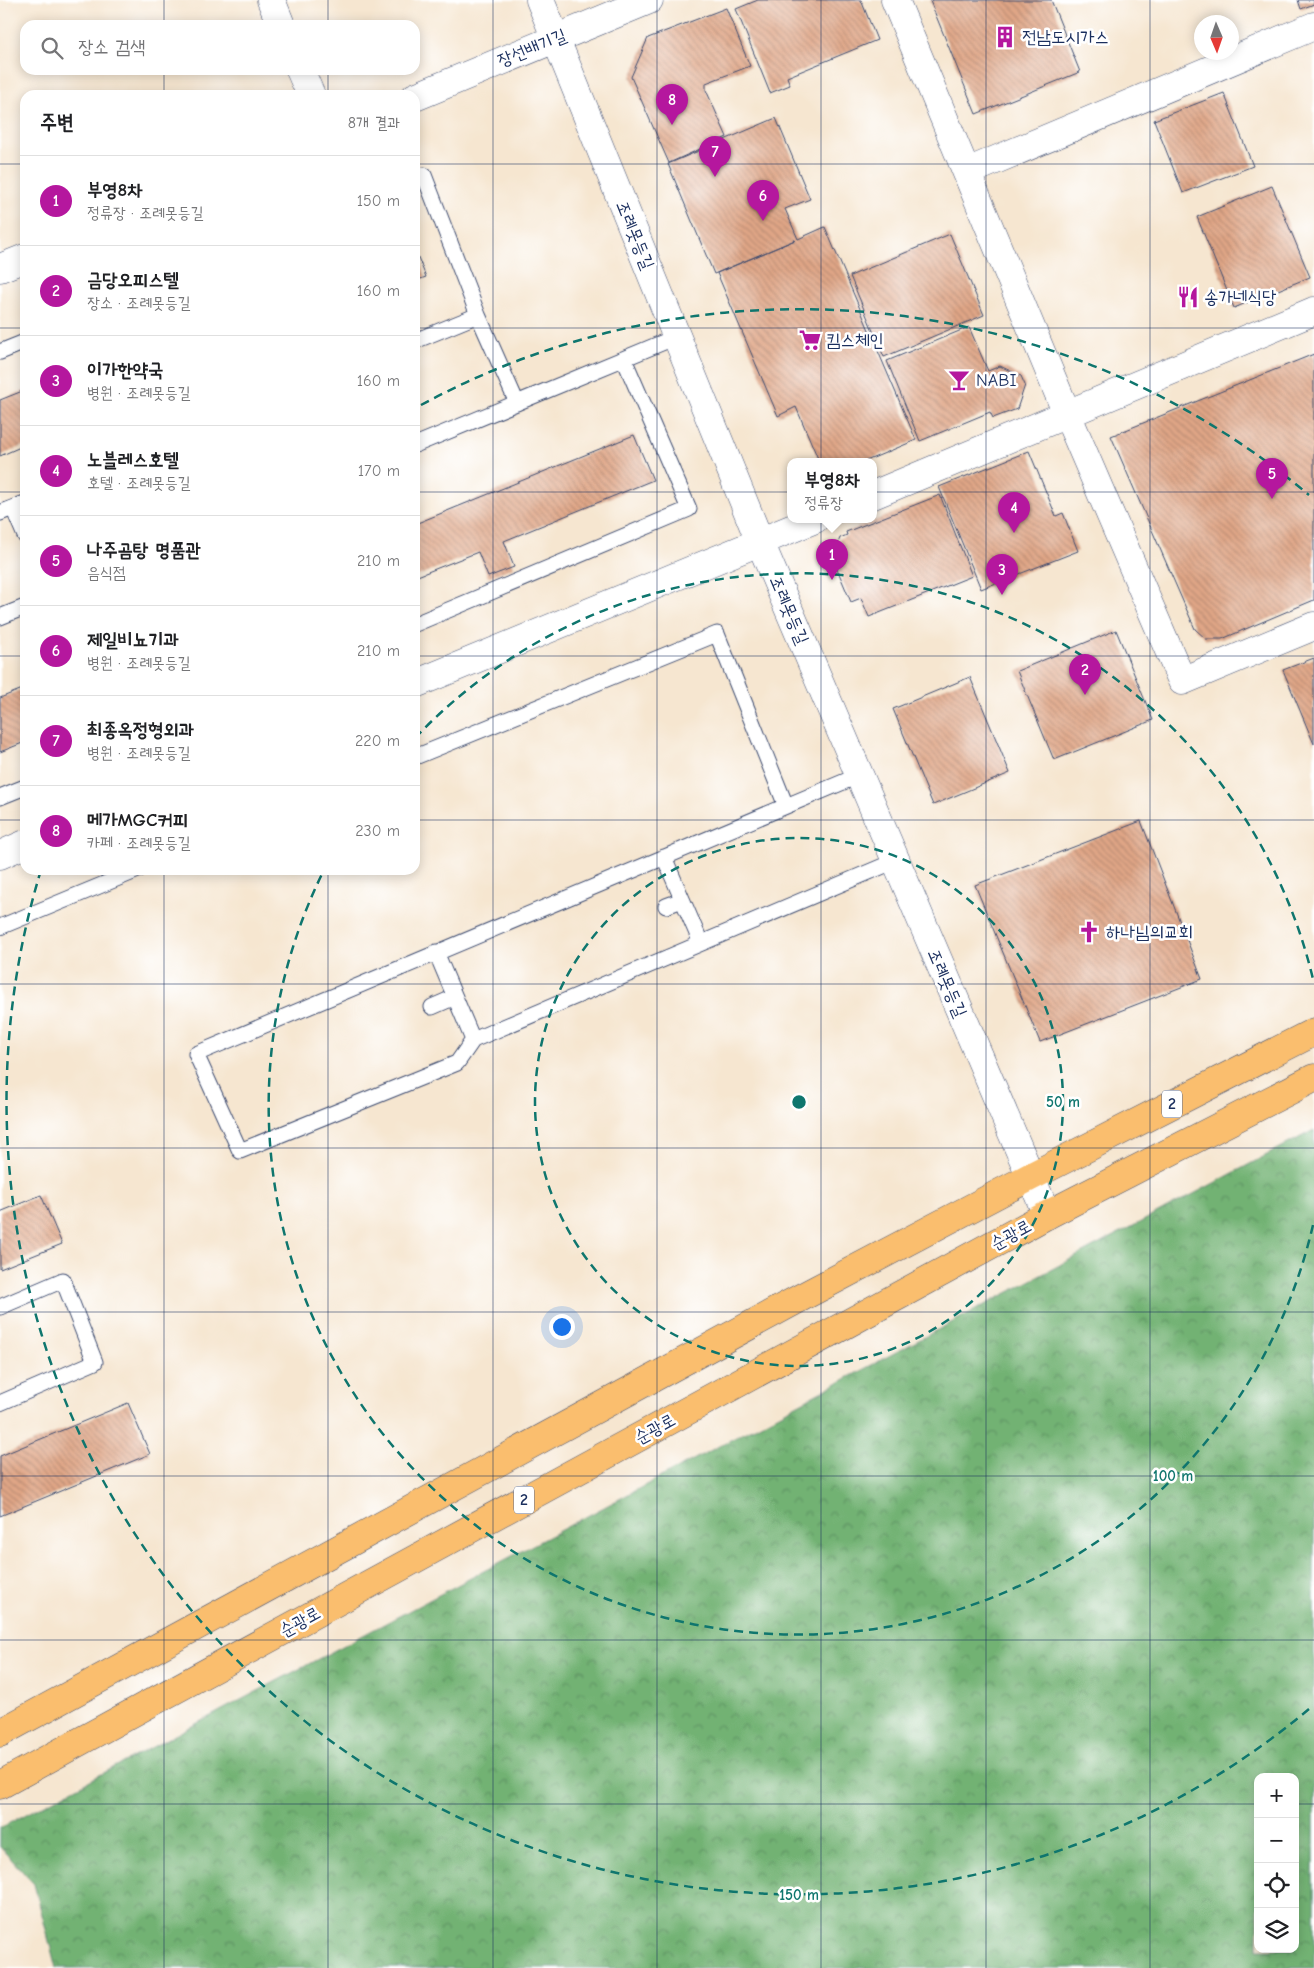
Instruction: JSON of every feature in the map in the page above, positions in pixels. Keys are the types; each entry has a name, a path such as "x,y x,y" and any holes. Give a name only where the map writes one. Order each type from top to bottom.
{"main road":[{"name":"2","path":"0,1733 802,1297 1030,1177 1314,1032"},
{"name":"순광로","path":"0,1785 1047,1215 1314,1078"}],"street":[{"path":"271,0 279,20"},
{"name":"조례못등길","path":"540,0 760,542 1047,1215"},
{"name":"장선배기길","path":"420,95 649,0"},
{"path":"895,0 1067,414 1182,681 1314,626"},
{"path":"967,172 1314,26"},
{"path":"302,75 308,90"},
{"path":"0,268 20,260"},
{"path":"877,492 1314,311"},
{"path":"420,682 805,523"},
{"path":"0,855 20,846"}],"lane":[{"path":"420,176 424,175 478,315 517,403"},
{"path":"420,339 478,315"},
{"path":"420,443 676,337"},
{"path":"0,352 20,344"},
{"path":"420,622 689,509 624,359"},
{"path":"13,508 20,524"},
{"path":"0,617 20,609"},
{"path":"420,755 717,634 786,806"},
{"path":"860,775 196,1054 240,1151 458,1063 473,1040 895,861"},
{"path":"0,797 20,789"},
{"path":"664,857 701,944"},
{"path":"0,927 126,875"},
{"path":"666,906 682,900"},
{"path":"436,952 473,1040"},
{"path":"432,1007 455,997"},
{"path":"0,1307 63,1280 95,1362 0,1403"}],"green space":[{"path":"1314,1130 1314,1968 56,1968 34,1884 0,1847 0,1828"}],"building":[{"path":"758,0 861,0 877,40 787,77 790,85 770,93 736,9"},
{"name":"전남도시가스","path":"1051,0 1080,72 976,114 930,1"},
{"path":"1298,0 1314,0 1314,4 1301,9"},
{"path":"726,8 750,66 706,83 706,90 727,137 669,163 631,77 648,38"},
{"path":"1224,93 1253,166 1183,193 1154,120"},
{"name":"킴스체인","path":"776,118 810,199 785,209 798,239 825,227 916,440 873,458 818,458 796,407 778,416 717,273 795,240 714,274 668,164"},
{"path":"1272,186 1310,277 1234,308 1197,217"},
{"path":"950,234 984,315 884,357 850,276"},
{"path":"420,262 426,277 420,279"},
{"name":"NABI","path":"969,327 988,371 1000,366 1021,376 1025,385 1017,409 993,418 990,412 920,441 887,361"},
{"path":"1314,354 1314,600 1222,639 1206,639 1195,629 1111,436"},
{"path":"20,392 20,447 0,456 0,400"},
{"path":"634,435 653,480 504,541 514,567 488,577 478,552 420,575 420,522"},
{"path":"1029,451 1056,516 1063,513 1078,551 981,589 939,487"},
{"path":"940,495 972,576 869,617 861,598 851,602 830,552 838,549 840,538 847,535 846,532 869,523 877,523 877,520"},
{"path":"1116,630 1153,720 1054,760 1017,671"},
{"path":"1314,658 1314,744 1283,670"},
{"path":"970,677 1010,773 933,805 893,709"},
{"path":"20,690 20,744 0,752 0,698"},
{"name":"하나님의교회","path":"1141,821 1202,979 1040,1042 975,885"},
{"path":"41,1195 62,1244 0,1269 0,1212"},
{"path":"128,1403 150,1454 0,1516 0,1456"}],"place":[{"name":"전남도시가스","path":"1005,37"},
{"name":"메가MGC커피","path":"672,125"},
{"name":"최종옥정형외과","path":"715,177"},
{"name":"제일비뇨기과","path":"763,221"},
{"name":"송가네식당","path":"1188,297"},
{"name":"킴스체인","path":"810,340"},
{"name":"NABI","path":"959,380"},
{"name":"나주곰탕 명품관","path":"1272,499"},
{"name":"노블레스호텔","path":"1014,533"},
{"name":"부영8차","path":"832,580"},
{"name":"이가한약국","path":"1002,595"},
{"name":"금당오피스텔","path":"1085,695"},
{"name":"하나님의교회","path":"1089,932"}]}
